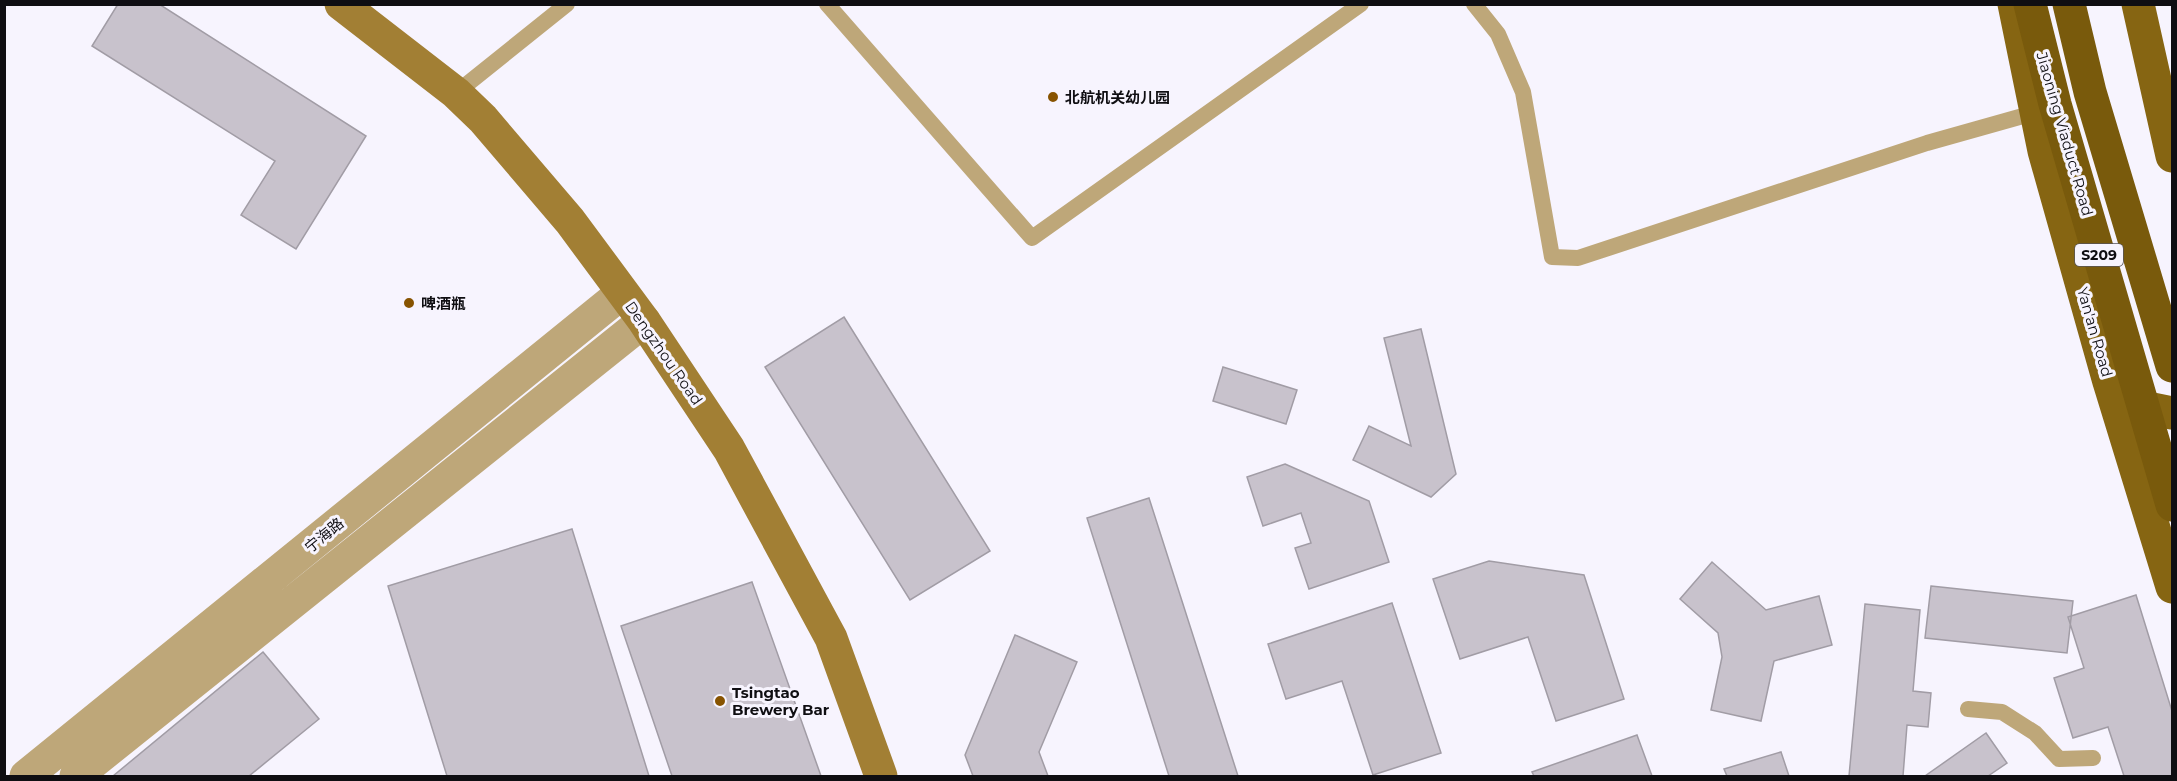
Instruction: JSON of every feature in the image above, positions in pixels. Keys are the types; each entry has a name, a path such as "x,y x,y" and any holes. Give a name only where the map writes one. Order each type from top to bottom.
{"highway":[{"name":"Jiaoning Viaduct Road","path":"2030,4 2055,104 2172,505"},
{"name":"S209","path":"2069,4 2090,92 2172,366"}],"main road":[{"name":"Dengzhou Road","path":"341,4 456,93 515,155 570,221 644,321 729,449 831,638 881,777"},
{"name":"Yan'an Road","path":"2014,4 2044,151 2109,382 2172,587"},
{"path":"2138,4 2172,156"},
{"path":"2109,382 2123,403 2172,413"}],"street":[{"name":"宁海路","path":"26,777 622,293"},
{"path":"76,777 644,321"}],"lane":[{"path":"456,93 567,4"},
{"path":"827,4 1032,238 1361,4"},
{"path":"1474,4 1498,34 1523,92 1552,257 1578,258 1927,143 2037,112"},
{"path":"1968,709 2002,712 2035,733 2059,759 2093,758"}],"building":[{"path":"118,4 159,4 366,136 296,249 241,215 275,161 92,46"},
{"path":"844,317 990,551 910,600 765,367"},
{"path":"1421,329 1456,474 1431,497 1353,460 1369,426 1411,446 1384,338"},
{"path":"1223,367 1297,390 1286,424 1213,401"},
{"path":"1285,464 1369,501 1389,562 1309,589 1295,548 1311,543 1301,513 1263,526 1247,477"},
{"path":"1149,498 1238,776 1169,776 1087,518"},
{"path":"572,529 649,776 447,776 388,586"},
{"path":"1489,561 1584,575 1624,699 1556,721 1528,637 1460,659 1433,579"},
{"path":"1712,562 1766,610 1819,596 1832,645 1774,661 1761,721 1711,710 1722,657 1718,633 1680,599"},
{"name":"Tsingtao Brewery Bar","path":"752,582 821,776 672,776 621,626"},
{"path":"1931,586 2073,601 2067,653 1925,638"},
{"path":"2136,595 2172,711 2172,776 2124,776 2108,727 2073,738 2054,678 2084,668 2068,617"},
{"path":"1392,603 1441,753 1373,775 1342,681 1286,699 1268,644"},
{"path":"1865,604 1920,610 1913,691 1931,693 1928,727 1907,725 1903,776 1849,776"},
{"path":"1015,635 1077,662 1039,752 1048,776 973,776 965,755"},
{"path":"263,652 319,719 249,776 113,776"},
{"path":"1986,733 2007,763 1988,776 1925,776"},
{"path":"1637,735 1652,776 1534,776 1532,772"},
{"path":"1781,752 1789,776 1727,776 1724,769"}],"place":[{"name":"北航机关幼儿园","path":"1053,97"},
{"name":"啤酒瓶","path":"409,303"},
{"name":"Tsingtao Brewery Bar","path":"720,701"}]}
